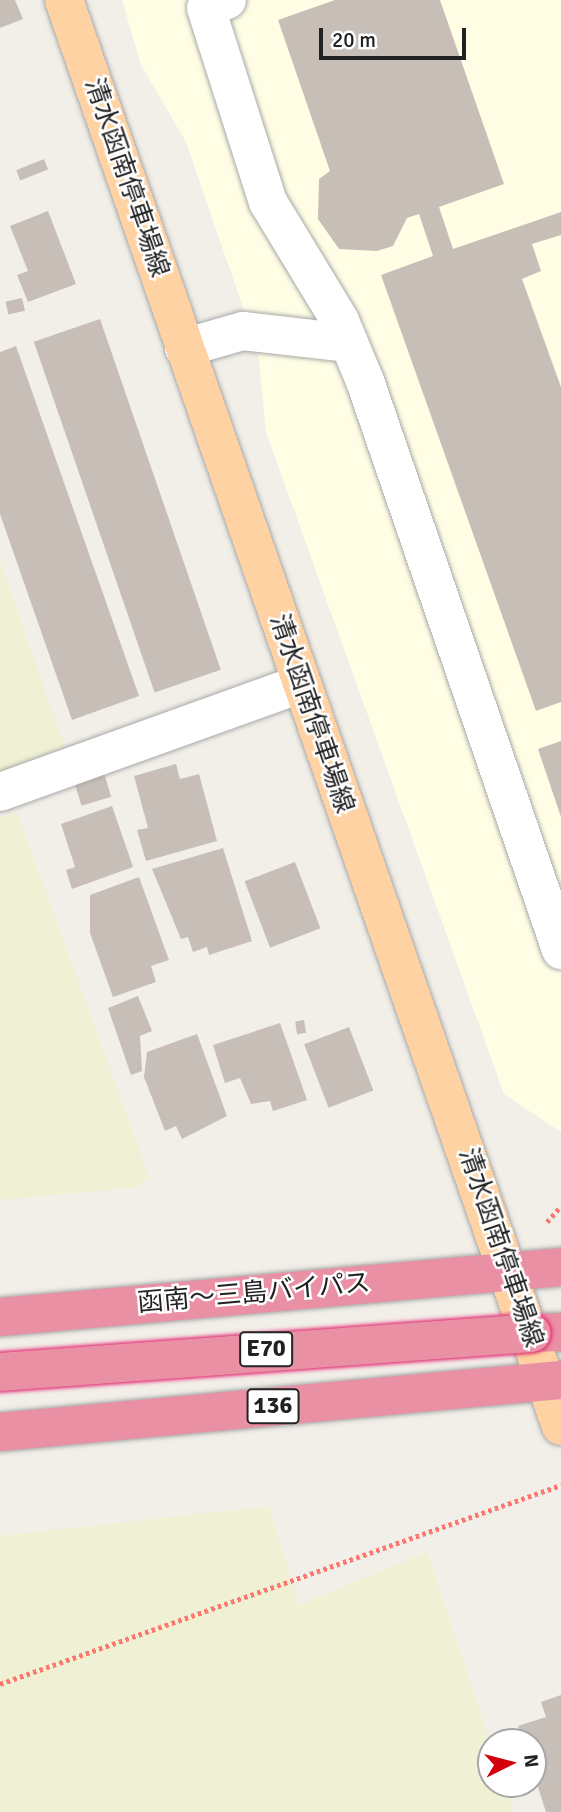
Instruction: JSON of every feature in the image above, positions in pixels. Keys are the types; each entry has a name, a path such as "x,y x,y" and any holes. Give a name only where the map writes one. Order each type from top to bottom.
{"highway":[{"name":"函南～三島バイパス","path":"0,1317 508,1269 561,1267"},
{"name":"E70","path":"0,1372 183,1354 561,1332"},
{"name":"136","path":"0,1432 554,1379"}],"main road":[{"name":"清水函南停車場線","path":"64,0 300,684 508,1269 554,1379 561,1426"}],"street":[{"path":"228,0 206,8 268,202 349,343 561,950"},
{"path":"184,348 243,331 349,343"},
{"path":"0,792 300,684"}],"path":[{"path":"0,1684 561,1485"}],"shaded area":[{"path":"122,0 561,0 561,1132 504,1094 266,432 258,351 186,142 141,65"},
{"path":"0,560 66,751 0,775"},
{"path":"17,812 150,1179 137,1187 0,1200 0,818"},
{"path":"269,1506 299,1605 427,1552 485,1728 477,1728 477,1798 508,1798 513,1812 0,1812 0,1536"}],"building":[{"path":"0,0 15,0 23,19 0,28"},
{"path":"335,0 440,0 504,184 439,207 453,249 561,212 561,235 532,244 541,271 522,279 561,387 561,702 536,711 381,275 433,256 419,214 407,218 393,246 377,251 339,249 318,219 319,179 330,171 278,20"},
{"path":"44,159 48,169 20,180 16,170"},
{"path":"48,211 76,284 28,302 17,275 28,271 10,226"},
{"path":"22,298 25,311 8,314 5,302"},
{"path":"100,319 221,670 155,693 34,342"},
{"path":"16,346 139,696 72,720 0,514 0,352"},
{"path":"561,741 561,817 538,749"},
{"path":"176,764 180,779 199,774 217,841 146,861 137,830 148,828 134,776"},
{"path":"103,770 111,797 82,806 73,779"},
{"path":"112,806 133,867 72,889 66,870 75,867 61,824"},
{"path":"223,848 252,941 209,955 207,947 193,952 188,937 181,939 152,869"},
{"path":"295,862 320,928 270,948 245,881"},
{"path":"139,877 169,960 151,966 156,982 113,997 90,933 90,895"},
{"path":"138,996 152,1031 140,1036 142,1071 131,1075 108,1008"},
{"path":"304,1020 306,1033 297,1034 295,1021"},
{"path":"280,1023 307,1100 273,1111 270,1101 251,1104 240,1078 225,1083 213,1045"},
{"path":"349,1027 373,1090 329,1108 304,1044"},
{"path":"197,1034 227,1116 182,1139 176,1126 165,1131 144,1077 147,1052"},
{"path":"561,1695 561,1812 546,1812 541,1798 547,1798 547,1728 518,1726 546,1717 541,1702"}]}
